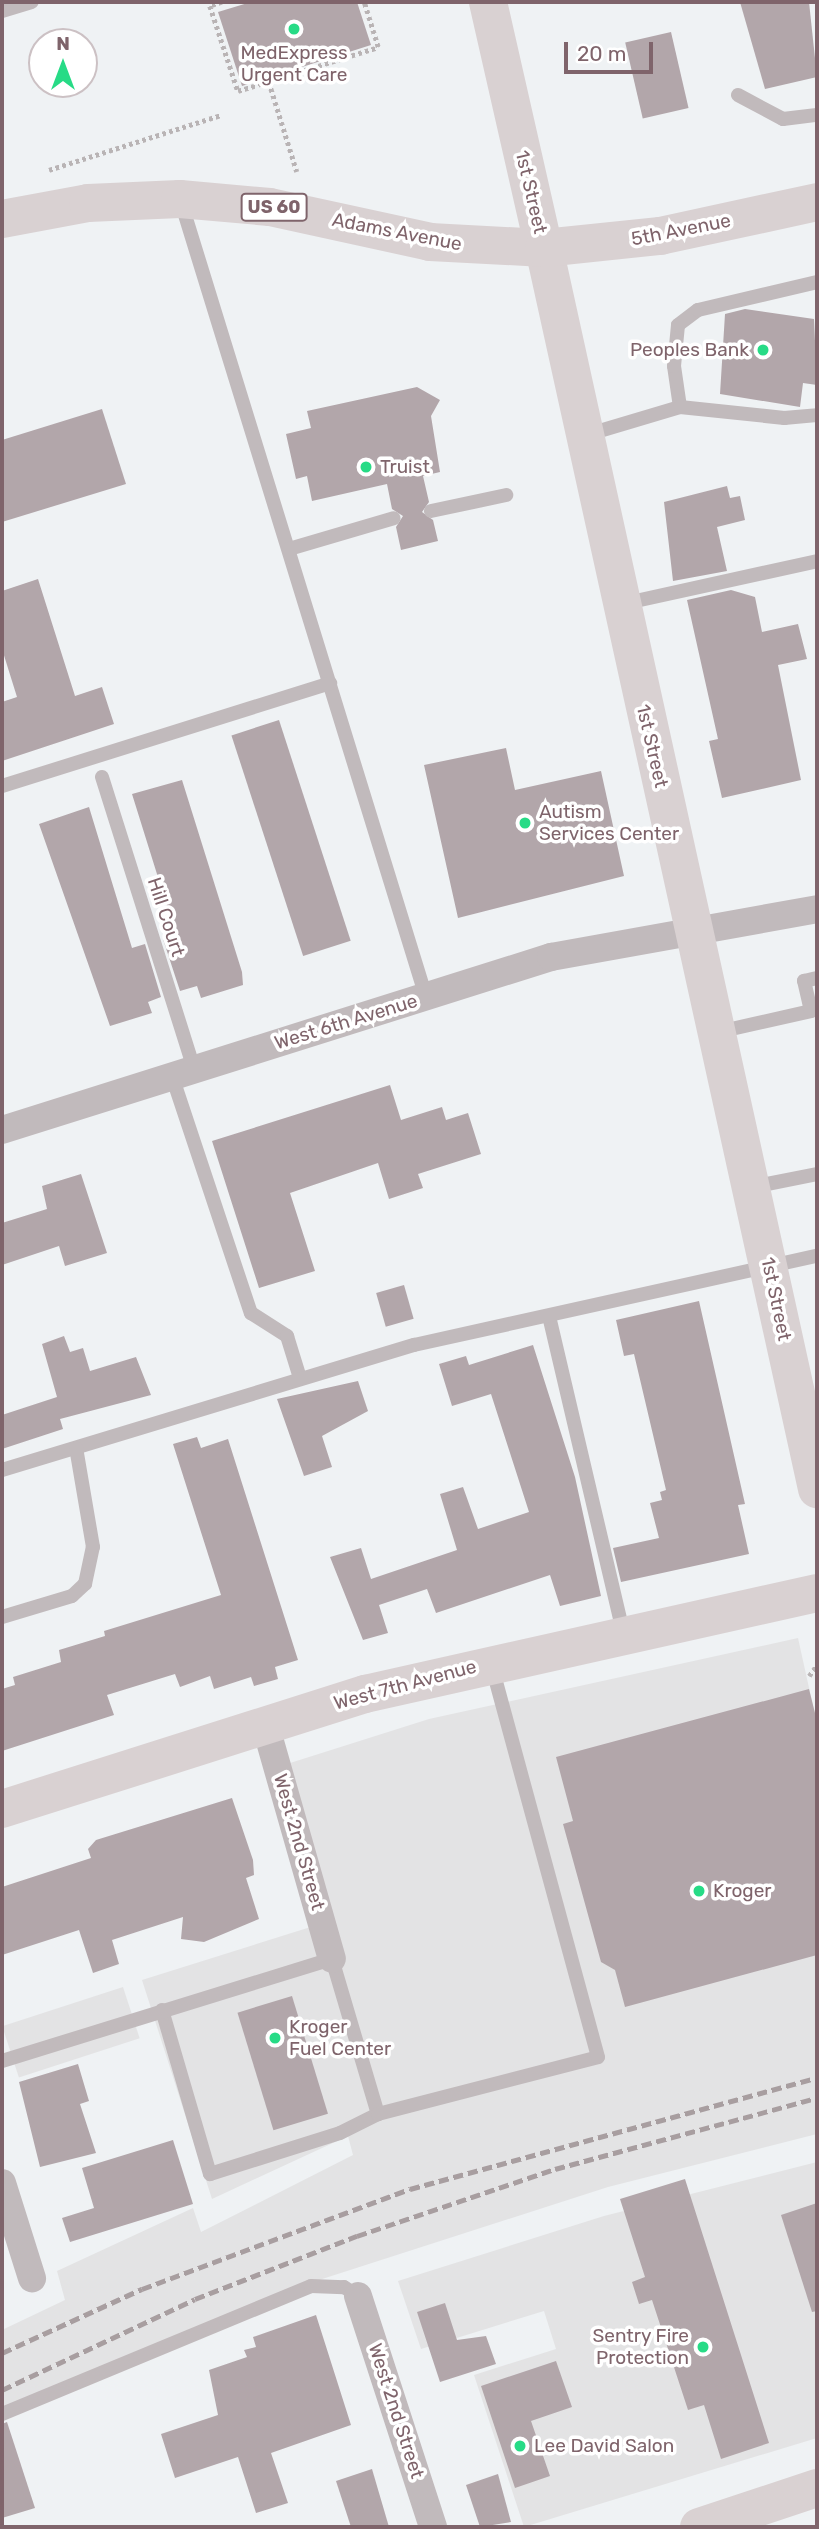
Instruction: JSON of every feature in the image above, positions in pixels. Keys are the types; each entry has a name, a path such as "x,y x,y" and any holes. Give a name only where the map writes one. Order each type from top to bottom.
{"street":[{"name":"1st Street","path":"488,2 751,1188 811,1427 817,1489"},
{"name":"Adams Avenue","path":"2,219 88,203 180,199 270,206 430,242 544,248"},
{"name":"5th Avenue","path":"544,248 660,236 817,202"},
{"name":"West 6th Avenue","path":"2,1130 551,957 694,929 817,909"},
{"name":"West 7th Avenue","path":"2,1809 265,1724 491,1662 817,1593"},
{"name":"West 2nd Street","path":"265,1724 332,1959"},
{"path":"2,2183 32,2278"},
{"name":"West 2nd Street","path":"358,2296 433,2527"},
{"path":"699,2527 817,2488"}],"lane":[{"path":"2,11 32,2"},
{"path":"738,95 783,119 817,115"},
{"path":"180,199 426,997"},
{"path":"680,408 674,366 678,324 698,310 815,288"},
{"path":"584,436 680,408 785,418 817,415"},
{"path":"431,511 506,495"},
{"path":"289,549 394,518"},
{"path":"621,604 817,561"},
{"path":"2,786 330,682"},
{"name":"Hill Court","path":"102,777 251,1312 287,1336 300,1378"},
{"path":"717,1033 811,1011 804,981 817,978"},
{"path":"751,1188 817,1174"},
{"path":"2,1470 300,1378 550,1315 817,1256"},
{"path":"550,1315 623,1632"},
{"path":"2,1617 72,1595 85,1584 93,1547 76,1448"},
{"path":"162,2010 210,2174 340,2133 378,2114 598,2057 491,1662"},
{"path":"2,2061 332,1959 378,2114"},
{"path":"2,2414 311,2286 344,2287 358,2296"}],"path":[{"path":"222,2 210,6 238,92 379,47 364,2"},
{"path":"269,82 297,172"},
{"path":"49,170 221,115"},
{"path":"808,1676 817,1665"}],"shaded area":[{"path":"798,1638 817,1724 817,2134 608,2187 316,2281 2,2420 2,2330 65,2300 57,2271 193,2208 201,2232 353,2155 348,2136 212,2199 142,1980 317,1925 268,1770 429,1719"},
{"path":"123,1987 140,2038 19,2078 2,2026"},
{"path":"817,2162 817,2438 524,2527 474,2375 556,2349 544,2311 421,2349 398,2281 604,2216"}],"building":[{"name":"MedExpress Urgent Care","path":"251,2 357,2 371,45 242,86 218,12"},
{"path":"740,2 809,2 817,77 765,89"},
{"path":"671,32 689,108 643,119 625,43"},
{"name":"Peoples Bank","path":"745,309 814,319 817,385 803,383 800,407 720,394 725,314"},
{"name":"Truist","path":"417,387 440,400 431,416 440,472 423,476 429,502 422,512 433,520 438,541 401,550 396,527 403,516 392,509 387,484 312,501 307,476 296,479 286,434 311,428 307,411"},
{"path":"102,409 126,484 2,522 2,440"},
{"path":"727,486 730,498 740,496 745,520 717,527 727,571 673,581 664,502"},
{"path":"38,579 75,696 102,687 114,724 2,761 2,702 17,697 2,649 2,591"},
{"path":"731,590 755,597 762,632 798,624 807,659 778,665 801,780 722,798 709,741 718,739 687,600"},
{"path":"279,720 351,941 303,956 231,735"},
{"name":"Autism Services Center","path":"506,748 515,790 601,771 624,876 458,918 424,765"},
{"path":"182,780 242,972 243,985 201,998 197,986 180,991 163,939 176,935 132,794"},
{"path":"89,807 132,948 145,944 161,997 148,1002 152,1013 110,1026 39,824"},
{"path":"390,1085 401,1120 442,1107 446,1120 468,1113 481,1154 418,1174 423,1188 389,1199 378,1163 290,1193 315,1271 259,1288 212,1141"},
{"path":"81,1174 107,1253 65,1266 59,1246 2,1265 2,1223 47,1209 42,1186"},
{"path":"404,1285 414,1319 386,1327 376,1293"},
{"path":"699,1301 745,1504 738,1505 749,1554 621,1582 613,1548 659,1538 650,1503 662,1500 660,1492 666,1490 634,1354 624,1356 616,1320"},
{"path":"64,1336 70,1352 83,1348 90,1371 136,1357 151,1395 60,1419 63,1429 2,1449 2,1415 57,1397 42,1344"},
{"path":"533,1345 575,1477 601,1596 560,1606 550,1575 436,1613 427,1589 379,1605 388,1633 363,1640 330,1557 361,1548 371,1579 457,1550 440,1494 463,1487 478,1529 529,1512 491,1394 452,1406 439,1364 466,1356 469,1365"},
{"path":"358,1381 368,1411 322,1436 332,1467 304,1476 277,1399"},
{"path":"197,1437 201,1448 228,1439 298,1660 275,1667 278,1679 254,1686 251,1677 214,1689 210,1676 180,1687 175,1674 107,1695 114,1715 2,1751 2,1689 15,1685 13,1677 61,1662 59,1650 105,1636 104,1631 221,1595 173,1444"},
{"name":"Kroger","path":"809,1689 817,1721 817,1955 625,2007 615,1970 601,1962 563,1824 573,1821 556,1757"},
{"path":"232,1798 253,1860 254,1875 246,1878 259,1919 204,1942 181,1939 183,1917 112,1940 119,1964 93,1973 79,1930 2,1955 2,1887 91,1858 88,1849 96,1840"},
{"name":"Kroger Fuel Center","path":"292,1996 328,2114 273,2130 237,2013"},
{"path":"78,2064 89,2101 80,2104 96,2153 40,2167 19,2082"},
{"path":"173,2140 193,2204 70,2242 62,2218 94,2208 82,2168"},
{"name":"Sentry Fire Protection","path":"685,2179 769,2443 721,2459 704,2405 688,2410 652,2300 639,2304 632,2282 645,2277 620,2199"},
{"path":"817,2203 817,2311 812,2312 781,2215"},
{"path":"445,2303 457,2340 486,2336 496,2364 440,2382 417,2312"},
{"path":"316,2315 351,2425 271,2453 288,2503 256,2513 238,2457 175,2478 161,2434 218,2415 209,2370 247,2357 244,2350 256,2347 253,2337"},
{"name":"Lee David Salon","path":"556,2361 572,2407 531,2421 550,2476 515,2488 481,2386"},
{"path":"7,2422 35,2508 2,2518 2,2424"},
{"path":"372,2469 389,2527 351,2527 336,2481"},
{"path":"498,2474 511,2522 480,2527 466,2485"}],"railway":[{"path":"2,2353 142,2289 410,2189 817,2078"},
{"path":"2,2390 195,2299 357,2236 555,2169 817,2098"}],"place":[{"name":"MedExpress Urgent Care","path":"294,29"},
{"name":"Peoples Bank","path":"763,350"},
{"name":"Truist","path":"366,467"},
{"name":"Autism Services Center","path":"525,823"},
{"name":"Kroger","path":"699,1891"},
{"name":"Kroger Fuel Center","path":"275,2038"},
{"name":"Sentry Fire Protection","path":"703,2347"},
{"name":"Lee David Salon","path":"520,2446"}]}
